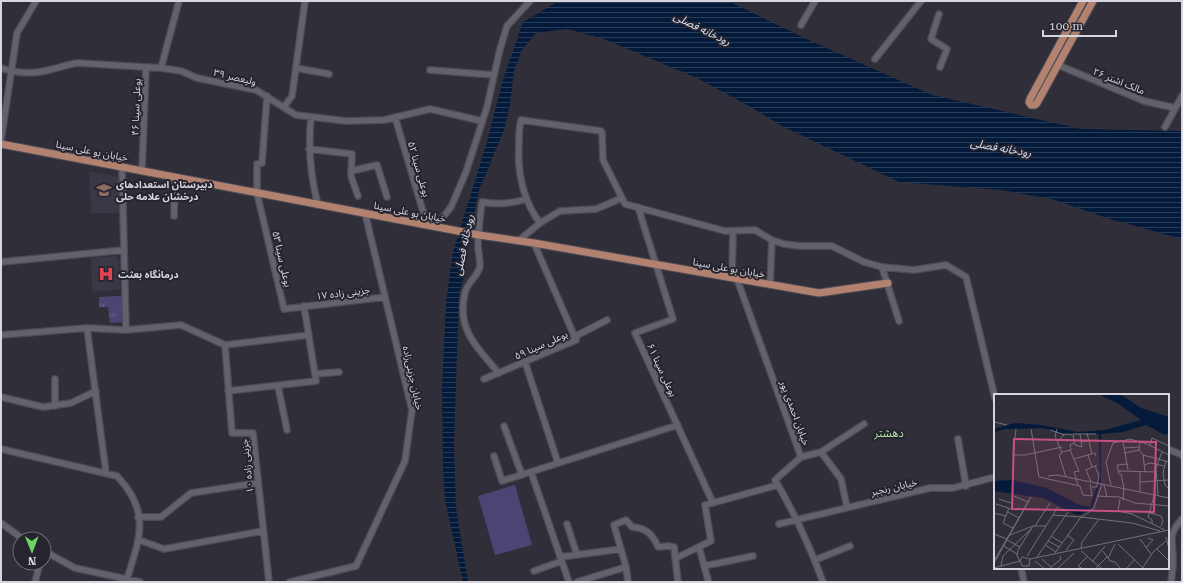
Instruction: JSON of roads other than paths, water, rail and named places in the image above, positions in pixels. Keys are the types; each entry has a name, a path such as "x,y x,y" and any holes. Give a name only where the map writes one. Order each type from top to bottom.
{"main road":[{"path":"1083,1 1030,99 1029,102 1031,105 1035,105 1037,103 1092,1"},
{"name":"خیابان بو علی سینا","path":"1,144 435,227 518,240 819,293 888,283"}],"street":[{"path":"1,140 16,33 36,1"},
{"path":"161,68 178,1"},
{"path":"284,107 292,96 305,1"},
{"path":"435,227 451,207 466,172 482,121 507,26 530,1"},
{"path":"801,24 815,1"},
{"path":"875,59 921,1"},
{"path":"938,14 931,39 947,49 940,67"},
{"name":"ولیعصر ۳۹","path":"1,68 21,73 53,69 67,64 78,63 161,68 181,72 197,78 256,90 296,115 346,121 384,120 430,109 482,121"},
{"name":"مالک اشتر ۲۶","path":"1058,65 1144,101 1176,108"},
{"name":"بوعلی سینا ۴۶","path":"142,171 146,68"},
{"path":"296,68 329,74"},
{"path":"430,70 494,75"},
{"path":"257,193 257,164 262,163 267,96"},
{"path":"1165,127 1182,96"},
{"path":"311,117 309,149 311,173 318,204"},
{"name":"بوعلی سینا ۵۲","path":"395,117 427,225"},
{"path":"540,223 526,199 521,184 518,160 520,122 522,120 601,131 603,160 624,204 725,232 755,230 772,240 800,246 832,246 864,262 882,267 914,270 946,265 966,277 994,394"},
{"path":"309,149 352,154 351,176 358,196"},
{"path":"351,171 376,165 387,197"},
{"path":"122,167 126,330"},
{"path":"174,216 175,177"},
{"name":"بوعلی سینا ۵۳","path":"257,193 284,309 304,306"},
{"path":"518,240 540,223 560,211 596,209 622,198"},
{"path":"499,373 479,351 464,324 465,292 467,285 474,278 480,268 478,230 482,202 504,204 516,203 526,199"},
{"path":"638,207 657,265"},
{"name":"خیابان جزینی‌زاده","path":"290,582 356,566 405,461 412,410 365,213"},
{"path":"733,231 734,279"},
{"path":"770,285 772,240"},
{"name":"بوعلی سینا ۵۹","path":"484,379 576,340 534,243"},
{"path":"1,262 124,250"},
{"name":"بوعلی سینا ۶۱","path":"657,265 673,318 635,333 714,503"},
{"path":"882,267 899,321"},
{"name":"خیابان احمدی پور","path":"734,279 801,457 775,480 778,486"},
{"name":"جزینی زاده ۱۷","path":"304,306 385,297"},
{"path":"228,391 316,381 304,306"},
{"path":"574,337 607,320"},
{"path":"1,335 88,328 126,330 181,325 225,345 309,335"},
{"path":"88,328 106,473"},
{"name":"جزینی زاده ۱۰","path":"225,345 232,433 253,433 269,582"},
{"path":"525,362 558,463"},
{"path":"315,374 339,372"},
{"path":"55,379 55,406"},
{"path":"278,386 287,430"},
{"path":"1,397 43,407 72,403 96,391"},
{"path":"801,457 821,452 864,424"},
{"path":"494,456 502,481 678,425"},
{"path":"504,426 522,474"},
{"path":"958,439 966,486"},
{"path":"1,449 117,476 128,487 135,501 140,528 139,540 127,579"},
{"path":"1169,450 1182,455"},
{"path":"821,452 841,479 847,507"},
{"path":"531,472 568,582"},
{"name":"خیابان رنجبر","path":"779,524 930,488 953,488 966,486 994,477"},
{"path":"138,517 161,517 191,493 258,483"},
{"path":"676,558 711,541 705,505 778,486 796,519 815,560 823,582"},
{"path":"1171,582 1173,560 1171,536 1174,528 1182,519"},
{"path":"628,582 626,567 614,525 626,520 632,528 639,528 653,536 658,547 674,547 678,582"},
{"path":"1,523 12,531"},
{"path":"567,524 577,555"},
{"path":"139,540 164,549 263,531"},
{"path":"815,560 850,546"},
{"path":"699,547 708,580"},
{"path":"534,571 561,559 577,555 621,549"},
{"path":"52,555 75,568 140,582"},
{"path":"704,566 754,556"},
{"path":"577,582 626,567"},
{"path":"1021,569 1024,582"},
{"path":"35,582 38,571"}],"water":[{"name":"رودخانه فصلی","path":"559,1 728,1 811,41 932,95 1081,129 1182,131 1182,239 1110,219 1052,199 1001,190 899,182 784,127 697,78 604,39 567,29 536,33 522,50 514,71 510,105 504,130 479,190 468,241 464,275 459,293 454,443 456,508 468,582 463,582 445,500 443,470 442,387 446,303 453,252 487,142 503,80 523,22"}],"place":[{"name":"دبیرستان استعدادهای درخشان علامه حلی","path":"104,190"},
{"name":"درمانگاه بعثت","path":"106,274"}],"district":[{"name":"دهشتر","path":"889,433"}]}
